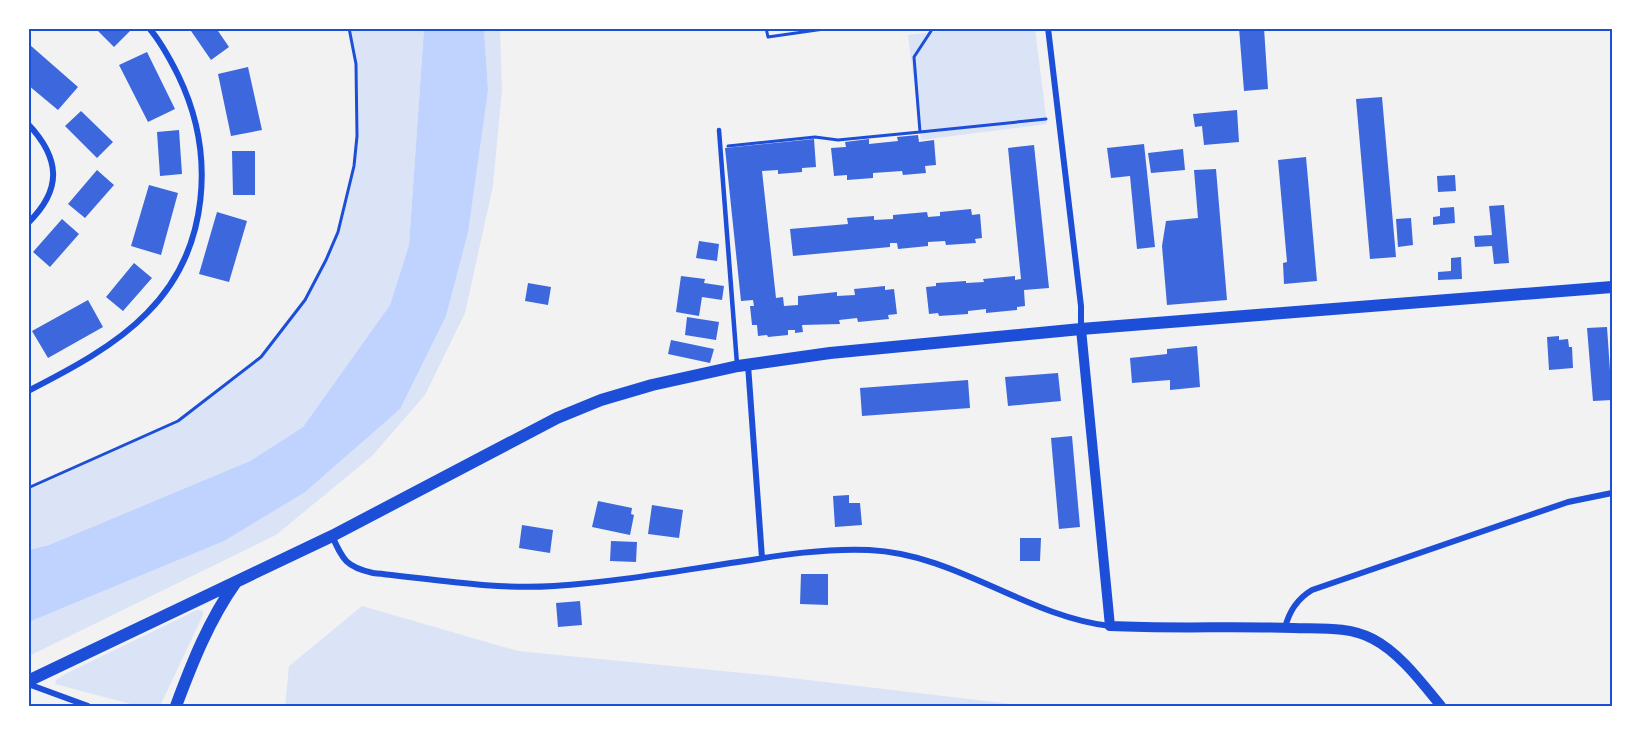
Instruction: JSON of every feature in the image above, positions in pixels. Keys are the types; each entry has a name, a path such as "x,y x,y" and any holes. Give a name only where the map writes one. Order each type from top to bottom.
{"main road":[{"path":"28,682 332,536 557,418 618,394 652,385 743,366 830,353 1081,329 1612,287"},
{"path":"176,706 210,623 237,580"}],"street":[{"path":"28,391 101,349 137,323 175,279 189,251 197,222 201,194 202,158 198,127 180,79 162,45 149,28"},
{"path":"1047,28 1079,295 1110,626"},
{"path":"28,124 41,138 50,153 54,181 47,201 28,223"},
{"path":"743,366 762,558"},
{"path":"1285,628 1291,609 1312,590 1529,515 1584,498 1612,493"},
{"path":"332,536 341,556 348,565 358,570 522,587 593,582 762,558 843,550 903,554 940,564 1067,617 1110,626 1345,630 1373,638 1394,655 1441,706"},
{"path":"28,682 88,706"}],"lane":[{"path":"719,130 743,366"}],"path":[{"path":"28,488 178,421 261,357 305,300 338,232 354,166 357,136 356,64 349,28"},
{"path":"766,28 768,37 831,28"},
{"path":"920,132 914,57 933,28"},
{"path":"721,147 815,137 838,140 1046,118"}],"shaded area":[{"path":"965,28 1035,29 1047,124 921,140 908,35"},
{"path":"349,29 424,29 409,245 390,305 303,427 250,461 49,545 29,550 29,490 178,421 260,357 305,300 338,232 349,191 357,136 356,64"},
{"path":"484,29 500,29 502,89 493,186 465,313 425,395 372,456 276,535 29,656 29,622 224,541 400,409 488,90"},
{"path":"362,606 518,651 774,676 1028,706 285,706 289,666"},
{"path":"197,610 203,611 203,615 160,706 138,706 55,684 56,680 65,674"}],"water":[{"path":"424,29 484,29 488,90 468,232 446,316 400,409 305,492 224,541 29,622 29,550 49,545 250,461 303,427 390,305 409,245"}],"building":[{"path":"95,28 127,28 130,31 114,47"},
{"path":"189,28 216,28 229,47 211,60"},
{"path":"1239,28 1264,28 1268,89 1244,91"},
{"path":"30,45 78,87 58,110 28,85 28,47"},
{"path":"147,52 175,109 148,122 119,65"},
{"path":"248,67 262,130 231,136 218,74"},
{"path":"1382,97 1396,257 1370,259 1356,99"},
{"path":"1237,110 1239,142 1204,145 1202,126 1195,127 1193,114"},
{"path":"81,111 113,142 97,158 65,126"},
{"path":"179,130 182,174 160,176 157,132"},
{"path":"918,135 919,142 934,140 936,165 925,166 926,173 903,175 902,171 873,173 873,178 847,180 847,175 834,176 831,148 846,147 845,142 869,139 869,144 898,141 897,137"},
{"path":"814,139 816,167 802,168 802,172 778,174 778,170 762,171 776,298 783,297 784,306 798,305 798,296 837,292 837,296 855,295 854,289 885,286 885,290 894,289 897,314 888,315 889,319 858,322 857,318 839,320 840,324 802,325 803,332 795,333 795,330 788,330 788,335 758,336 757,325 752,325 750,306 754,306 753,300 741,301 725,148"},
{"path":"1144,144 1155,247 1137,249 1130,176 1111,178 1107,148"},
{"path":"1034,145 1049,288 1024,290 1025,306 1017,307 1017,310 986,313 986,309 968,311 968,314 939,316 938,313 929,314 926,287 936,286 936,283 984,282 983,279 1015,276 1015,280 1021,279 1008,148"},
{"path":"1183,149 1185,170 1151,173 1148,153"},
{"path":"232,151 255,151 255,195 233,195"},
{"path":"1306,157 1317,281 1284,284 1283,263 1287,262 1278,160"},
{"path":"1216,169 1227,300 1167,305 1162,246 1166,221 1198,218 1194,170"},
{"path":"97,170 114,185 85,218 68,204"},
{"path":"1455,175 1456,191 1438,192 1437,176"},
{"path":"149,185 178,193 161,255 131,246"},
{"path":"1504,205 1509,263 1494,264 1492,246 1475,247 1474,236 1492,235 1489,206"},
{"path":"1454,207 1455,223 1433,225 1433,217 1440,216 1440,208"},
{"path":"971,209 972,215 980,214 982,238 975,239 976,243 946,245 945,241 928,242 928,246 898,249 897,243 890,243 890,247 793,256 790,229 848,224 847,218 874,216 874,220 893,219 893,215 927,212 928,217 940,216 940,212"},
{"path":"217,212 247,221 229,282 199,274"},
{"path":"1411,218 1413,245 1398,247 1396,219"},
{"path":"62,219 79,234 50,267 33,252"},
{"path":"699,241 719,244 717,261 696,258"},
{"path":"1461,257 1462,279 1438,280 1438,272 1451,271 1451,258"},
{"path":"134,263 152,278 123,311 106,297"},
{"path":"681,276 705,279 704,283 724,286 722,300 702,297 699,316 676,312"},
{"path":"528,283 551,287 548,305 525,301"},
{"path":"88,300 103,327 48,358 32,331"},
{"path":"687,317 719,322 716,340 685,335"},
{"path":"1607,327 1612,400 1593,401 1587,328"},
{"path":"1559,336 1559,340 1568,339 1569,347 1572,347 1573,368 1549,370 1547,337"},
{"path":"671,340 714,349 710,363 668,354"},
{"path":"1197,346 1200,387 1170,390 1170,380 1132,383 1130,358 1167,354 1167,349"},
{"path":"1058,373 1061,401 1008,406 1005,377"},
{"path":"968,380 970,408 862,416 860,388"},
{"path":"1072,436 1080,527 1059,529 1051,438"},
{"path":"849,495 849,503 860,503 862,525 835,527 833,496"},
{"path":"598,501 632,508 631,514 634,515 630,535 592,527"},
{"path":"652,505 683,510 679,538 648,534"},
{"path":"522,525 553,530 550,553 519,548"},
{"path":"1020,538 1041,538 1040,561 1020,561"},
{"path":"611,541 637,542 636,562 610,561"},
{"path":"801,574 828,574 828,605 800,604"},
{"path":"580,601 582,625 558,627 556,603"}]}
